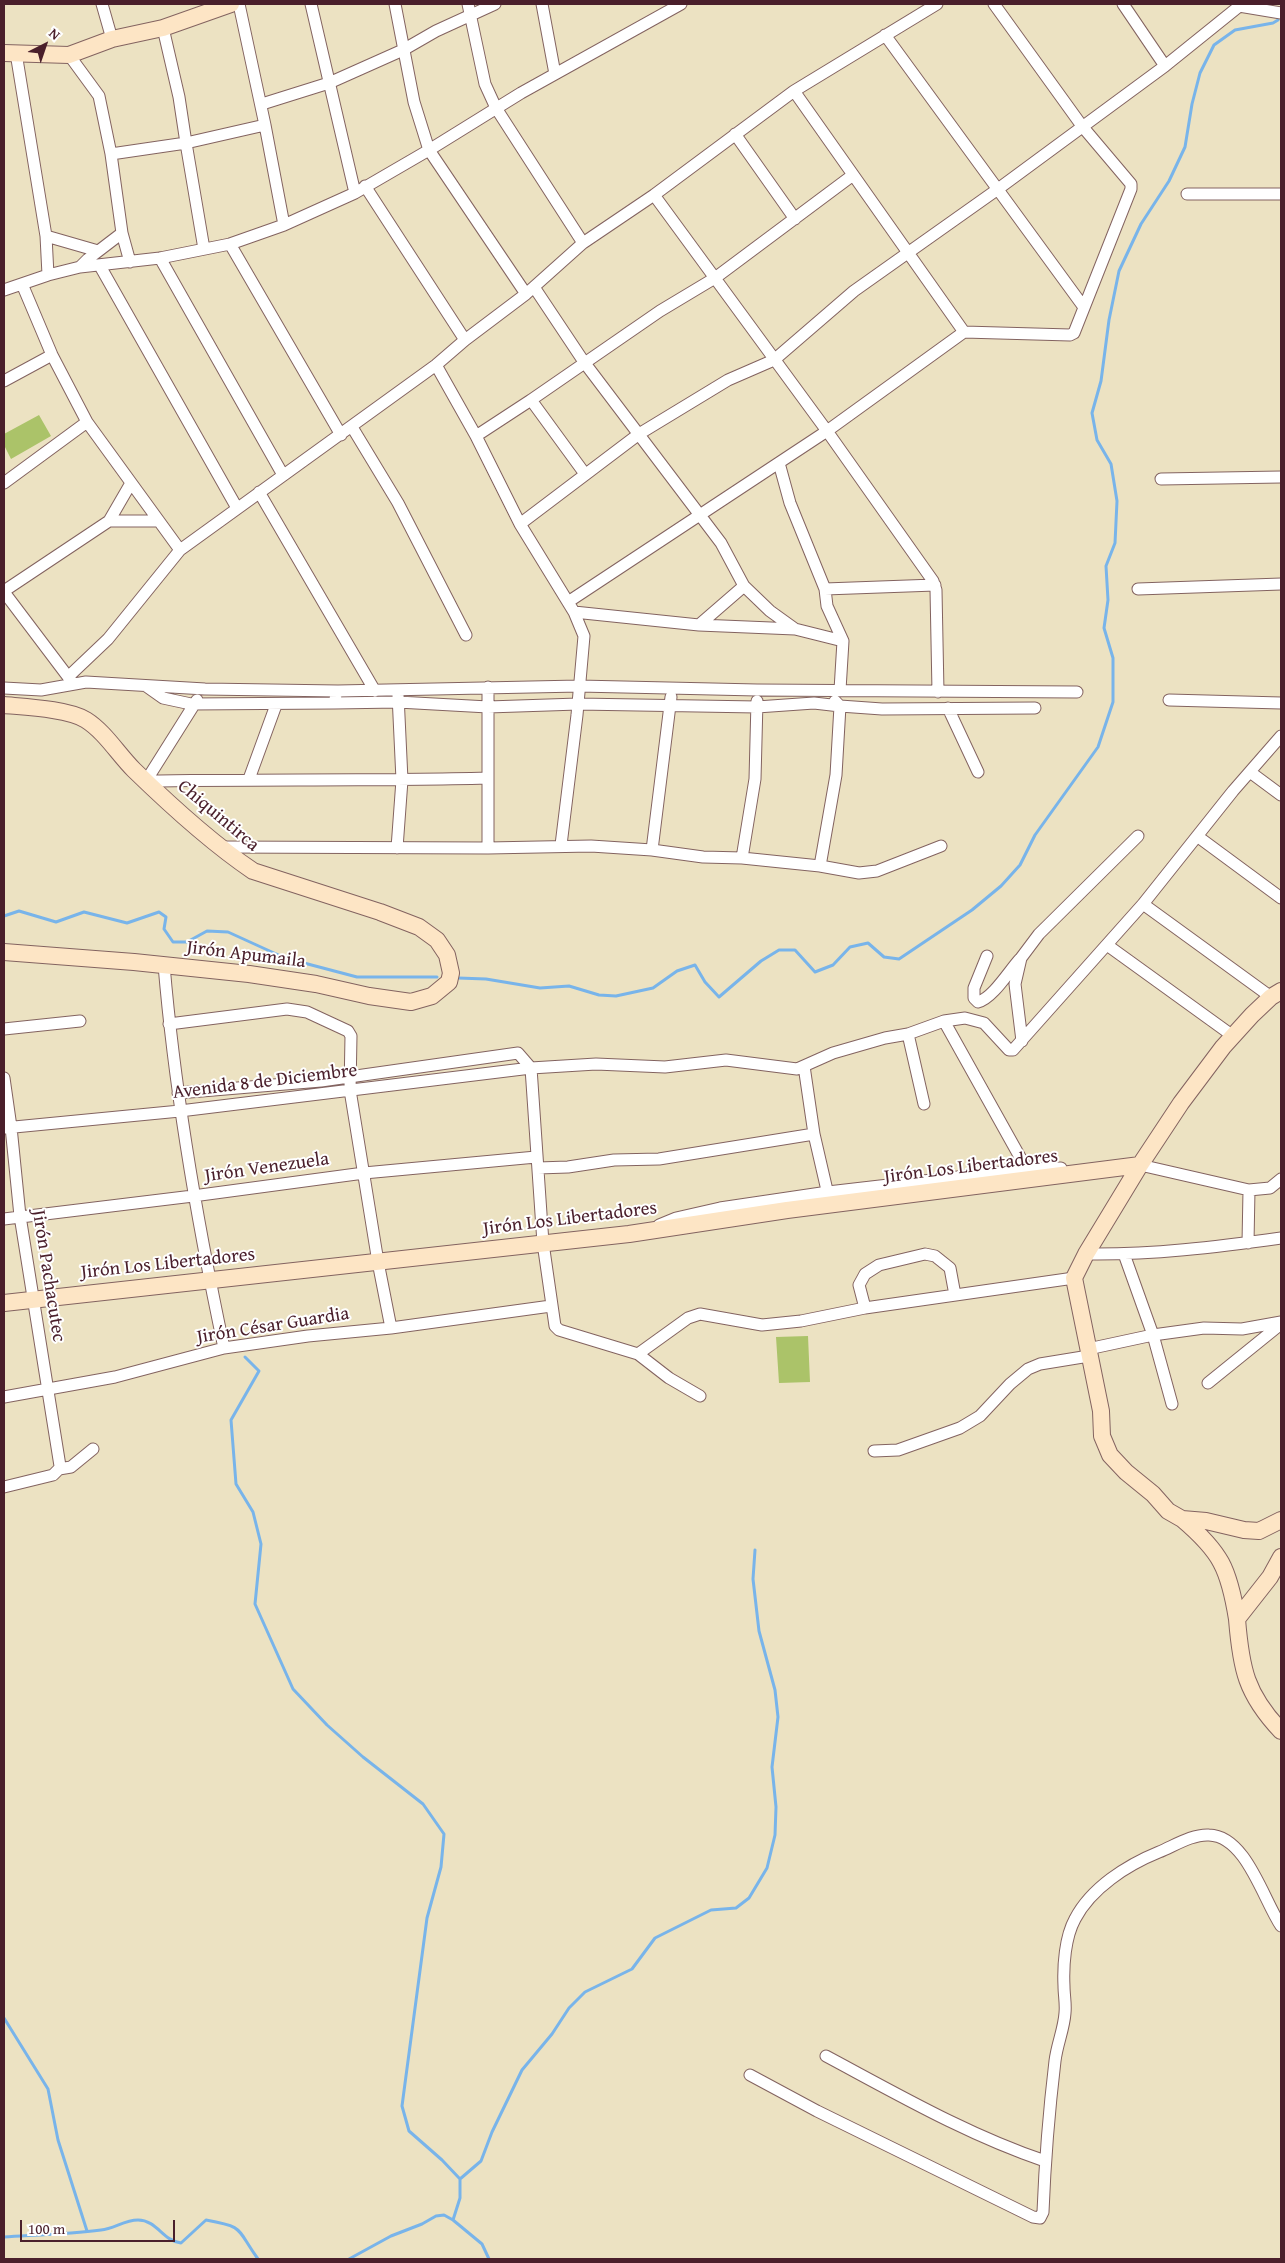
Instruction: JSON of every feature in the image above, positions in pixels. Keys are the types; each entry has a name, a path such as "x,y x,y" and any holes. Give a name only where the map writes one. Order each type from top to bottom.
{"street":[{"path":"102,4 112,40"},
{"path":"48,275 46,236 10,53 69,55 112,40 163,28 231,4"},
{"path":"239,4 262,104 284,225"},
{"path":"311,4 355,193"},
{"path":"395,4 414,102 429,150 530,291 722,543 744,586 770,611 794,629"},
{"path":"468,4 485,84 496,108 583,243"},
{"path":"262,104 329,83 403,50 460,19 471,16 495,4"},
{"path":"542,4 555,74"},
{"path":"4,290 48,275 80,267 160,258 230,244 284,225 355,193 496,108 681,4"},
{"path":"70,680 108,639 180,550 436,365 465,340 530,291 583,243 654,195 794,91 937,4"},
{"path":"571,607 700,514 827,431 964,332 1072,335 1076,330 1083,306 1131,189 1131,184 1082,126 994,4"},
{"path":"1123,4 1165,66"},
{"path":"520,524 639,434 728,380 774,360 854,291 998,189 1165,66 1240,4 1281,13"},
{"path":"163,28 179,97 204,249"},
{"path":"885,35 1083,306"},
{"path":"69,55 98,96 111,154 122,233 130,262"},
{"path":"794,91 964,332"},
{"path":"111,154 186,143 265,125"},
{"path":"735,134 795,219"},
{"path":"476,436 673,302 715,278 853,175"},
{"path":"365,186 465,340"},
{"path":"1187,194 1281,194"},
{"path":"654,195 827,431 935,585 938,692"},
{"path":"80,267 122,233"},
{"path":"46,236 98,251"},
{"path":"230,244 341,435"},
{"path":"160,258 282,475"},
{"path":"100,266 236,508"},
{"path":"22,284 52,355 87,422 180,550"},
{"path":"4,381 52,355"},
{"path":"436,365 476,436 520,524 571,607 584,636 561,845"},
{"path":"531,400 585,474"},
{"path":"4,483 87,422"},
{"path":"352,427 398,503 466,636"},
{"path":"779,463 790,503 825,590 827,606 843,641 840,690"},
{"path":"1161,479 1281,477"},
{"path":"70,680 4,592 108,521 131,483"},
{"path":"259,492 375,691"},
{"path":"108,521 159,521"},
{"path":"1138,589 1281,584"},
{"path":"825,590 935,585"},
{"path":"699,625 744,586"},
{"path":"571,607 699,625 794,629 843,641"},
{"path":"4,688 41,690 70,680 146,686 375,691 398,696 488,706 670,704 757,707 814,703 882,709 1035,708"},
{"path":"146,686 163,698 194,704 276,705 334,703 488,688 579,686 757,690 1077,692"},
{"path":"146,781 205,688"},
{"path":"488,688 488,848"},
{"path":"652,850 672,688"},
{"path":"742,858 755,778 757,690"},
{"path":"823,690 840,706"},
{"path":"334,703 338,691"},
{"path":"398,696 402,780 398,848"},
{"path":"1169,700 1281,703"},
{"name":"Chiquintirca","path":"4,705 62,712 86,719 146,781 219,847 253,871 380,912 419,927 437,940 447,955"},
{"path":"249,779 276,705"},
{"path":"820,866 836,775 840,706"},
{"path":"948,708 978,772"},
{"path":"829,1199 814,1134 804,1066 833,1053 885,1038 908,1034 944,1021 965,1018 984,1023 1009,1050 1018,1047 1143,904 1281,736"},
{"path":"1250,772 1281,795"},
{"path":"146,781 488,778"},
{"path":"987,956 974,988 974,998 978,1002 993,993 1039,934 1138,836"},
{"path":"1197,836 1259,884 1281,898"},
{"path":"219,847 488,848 561,845 652,850 696,856 742,858 820,866 859,873 877,871 940,846"},
{"path":"1143,904 1276,994 1233,1036 1181,1103 1140,1165 1086,1254 1074,1278 1101,1411 1102,1436 1110,1455 1126,1472 1153,1494 1168,1511 1182,1519 1208,1541 1218,1555 1234,1596 1246,1678 1256,1702 1281,1731"},
{"path":"1107,946 1233,1036"},
{"name":"Jirón Apumaila","path":"4,952 164,965 278,978 316,984 368,996 411,1002 432,996 449,982 451,973 447,955"},
{"path":"1021,958 1015,984 1022,1041"},
{"path":"164,965 169,1024 193,1196 224,1348"},
{"path":"169,1024 287,1009 307,1012 348,1031 350,1036 350,1090 378,1262 392,1328"},
{"path":"4,1029 80,1021"},
{"path":"944,1021 1030,1174"},
{"path":"908,1034 924,1104"},
{"path":"178,1094 322,1081 515,1052 522,1056 531,1068 544,1244 554,1324 559,1330 638,1354 669,1378 700,1396"},
{"name":"Avenida 8 de Diciembre","path":"8,1128 180,1111 531,1068 596,1064 665,1067 726,1060 797,1069 804,1066"},
{"name":"Jirón Pachacutec","path":"4,1078 8,1128 20,1216 48,1390 56,1472"},
{"name":"Jirón Venezuela","path":"4,1218 193,1196 364,1173 537,1163 568,1167 614,1160 659,1159 814,1134"},
{"path":"1140,1165 1249,1190 1270,1188 1281,1179"},
{"name":"Jirón Los Libertadores","path":"4,1303 209,1279 544,1244 646,1231 829,1199 1030,1174 1074,1175 1140,1165"},
{"path":"1248,1243 1249,1190"},
{"path":"1086,1254 1124,1254 1248,1243 1281,1238"},
{"path":"865,1308 859,1286 865,1274 879,1265 925,1254 935,1256 950,1268 956,1295"},
{"path":"1124,1254 1153,1335 1172,1404"},
{"path":"638,1354 688,1318 700,1314 762,1325 801,1321 865,1308 1074,1278"},
{"name":"Jirón César Guardia","path":"4,1397 115,1377 224,1348 308,1336 392,1328 551,1306"},
{"path":"874,1451 898,1450 960,1428 980,1416 1010,1384 1028,1370 1048,1362 1153,1335 1204,1328 1242,1329 1281,1323"},
{"path":"1208,1383 1281,1323"},
{"path":"4,1487 71,1467 93,1449"},
{"path":"1182,1519 1206,1522 1223,1527 1252,1530 1270,1527 1281,1520"},
{"path":"1237,1619 1270,1578 1281,1557"},
{"path":"750,2075 817,2111 1033,2217 1040,2218 1043,2212 1054,2062 1065,2014 1066,1953 1074,1921 1085,1903 1099,1889 1144,1859 1192,1838 1209,1835 1227,1840 1236,1848 1249,1865 1281,1926"},
{"path":"826,2056 930,2112 1016,2151 1046,2161"}],"green space":[{"path":"39,415 51,436 11,459 4,445 4,434"},
{"path":"808,1336 810,1382 779,1383 776,1337"}],"waterway":[{"path":"458,978 486,979 540,988 569,986 599,995 616,996 653,988 677,971 695,965 705,982 719,997 761,961 779,950 795,950 815,972 833,965 850,947 868,943 884,957 899,959 972,910 1001,886 1020,865 1035,835 1098,747 1113,702 1113,658 1104,628 1108,600 1106,566 1115,543 1117,501 1111,464 1097,440 1092,413 1101,381 1109,320 1119,271 1141,224 1169,181 1185,147 1192,104 1200,73 1214,45 1235,30 1273,23 1278,20"},
{"path":"4,916 19,911 56,922 84,912 127,923 159,912 166,917 164,929 173,942 187,942 207,931 228,932 285,958 357,977 437,977"},
{"path":"245,1357 259,1371 231,1420 236,1484 253,1512 261,1544 255,1604 293,1689 327,1725 363,1757 423,1804 444,1834 441,1867 427,1918 402,2106 409,2131 460,2179 460,2198 453,2220"},
{"path":"460,2179 481,2161 492,2132 522,2070 552,2034 569,2008 585,1992 632,1969 655,1938 711,1910 736,1908 749,1898 767,1868 775,1835 776,1807 772,1767 778,1717 775,1690 759,1631 753,1579 755,1550"},
{"path":"4,2018 48,2089 58,2140 87,2231"},
{"path":"349,2259 391,2236 422,2224 436,2216 444,2215 482,2244 489,2259"},
{"path":"4,2237 101,2230 128,2221 138,2220 150,2223 169,2239 181,2243 206,2220 228,2225 239,2231 258,2259"}]}
